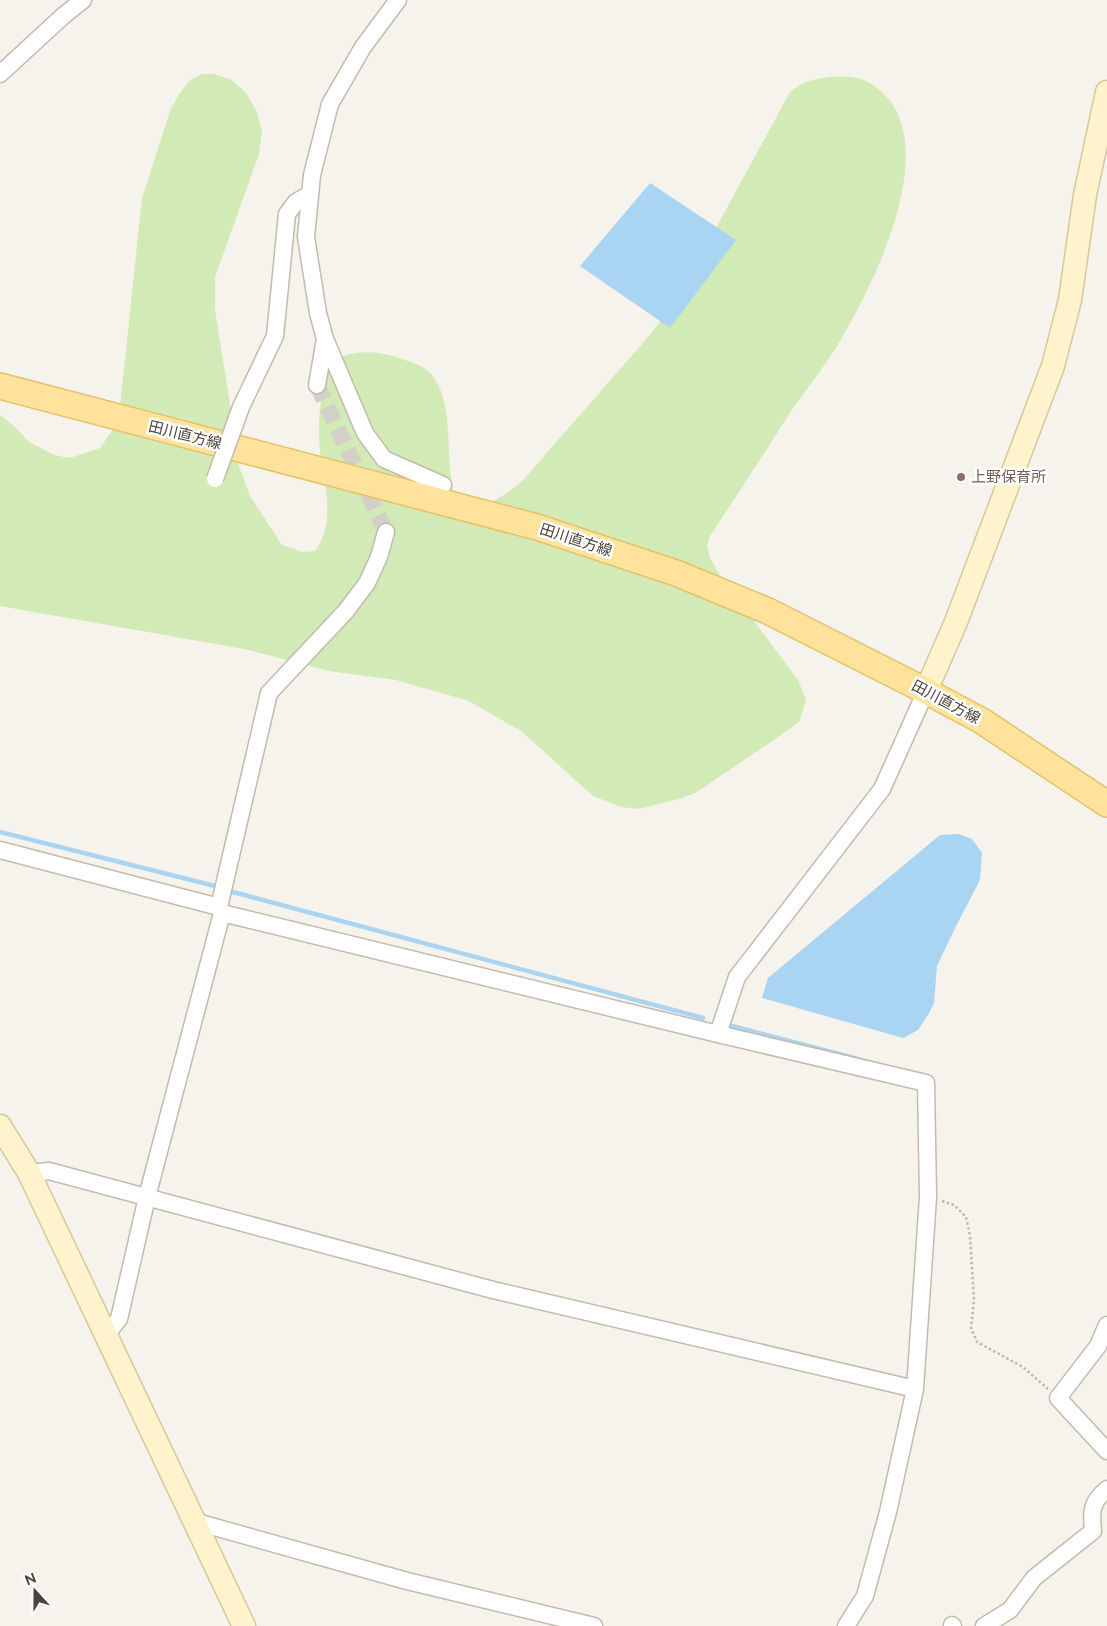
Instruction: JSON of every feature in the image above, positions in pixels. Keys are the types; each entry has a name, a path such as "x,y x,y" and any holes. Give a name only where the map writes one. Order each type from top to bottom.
{"main road":[{"name":"田川直方線","path":"0,372 443,485 542,513 755,590 987,716 1057,759 1107,786"},
{"name":"田川直方線","path":"0,386 546,530 676,573 758,607 929,684"},
{"name":"田川直方線","path":"1057,759 1107,804"}],"street":[{"path":"0,74 62,16 84,0"},
{"path":"398,0 363,47 330,104 312,175 306,237 324,340 365,433 384,459 443,485"},
{"path":"718,1034 737,976 882,789 956,622 1053,366 1070,300 1085,195 1107,92"},
{"path":"215,479 241,407 275,336 287,214 296,202 310,194"},
{"path":"317,385 324,340"},
{"path":"105,1336 119,1319 147,1197 220,910 269,693 346,611 367,583 379,557 386,532"},
{"path":"0,850 220,910 718,1034 926,1083 928,1197 915,1389 888,1512 865,1596 846,1626"},
{"path":"0,1126 29,1173 244,1626"},
{"path":"29,1173 49,1171 493,1290 915,1389"},
{"path":"1107,1325 1098,1346 1058,1398 1107,1451"},
{"path":"984,1626 1010,1610 1034,1578 1092,1531 1091,1510 1107,1489"},
{"path":"193,1521 407,1581 594,1626"}],"path":[{"path":"928,1197 954,1205 966,1217 970,1236 974,1300 972,1328 977,1342 1024,1367 1058,1398"}],"green space":[{"path":"201,74 215,74 232,80 246,93 256,110 262,130 259,154 215,277 215,310 234,429 233,445 250,496 282,545 303,552 315,551 323,538 326,524 326,493 319,423 323,387 332,361 356,353 371,352 396,357 424,368 434,378 441,392 445,408 454,492 474,502 483,503 499,498 523,480 668,312 790,92 802,84 817,79 826,77 854,77 868,82 892,104 904,134 905,169 899,207 871,282 840,341 786,419 710,536 707,546 710,558 721,577 798,680 806,700 799,722 697,792 682,798 639,809 621,807 593,796 521,731 469,701 396,680 329,671 244,649 0,606 0,415 13,425 29,442 54,455 70,458 100,448 112,431 120,407 142,198 170,111 189,81"}],"water":[{"path":"650,183 736,240 670,328 580,266"},
{"path":"959,834 972,839 982,853 980,880 937,966 934,1003 918,1030 903,1038 762,998 768,978 940,835"}],"waterway":[{"path":"0,832 219,887"},
{"path":"227,889 703,1018"},
{"path":"732,1026 858,1059"}],"tunnel":[{"path":"317,385 386,532"}],"place":[{"name":"上野保育所","path":"961,477"}]}
